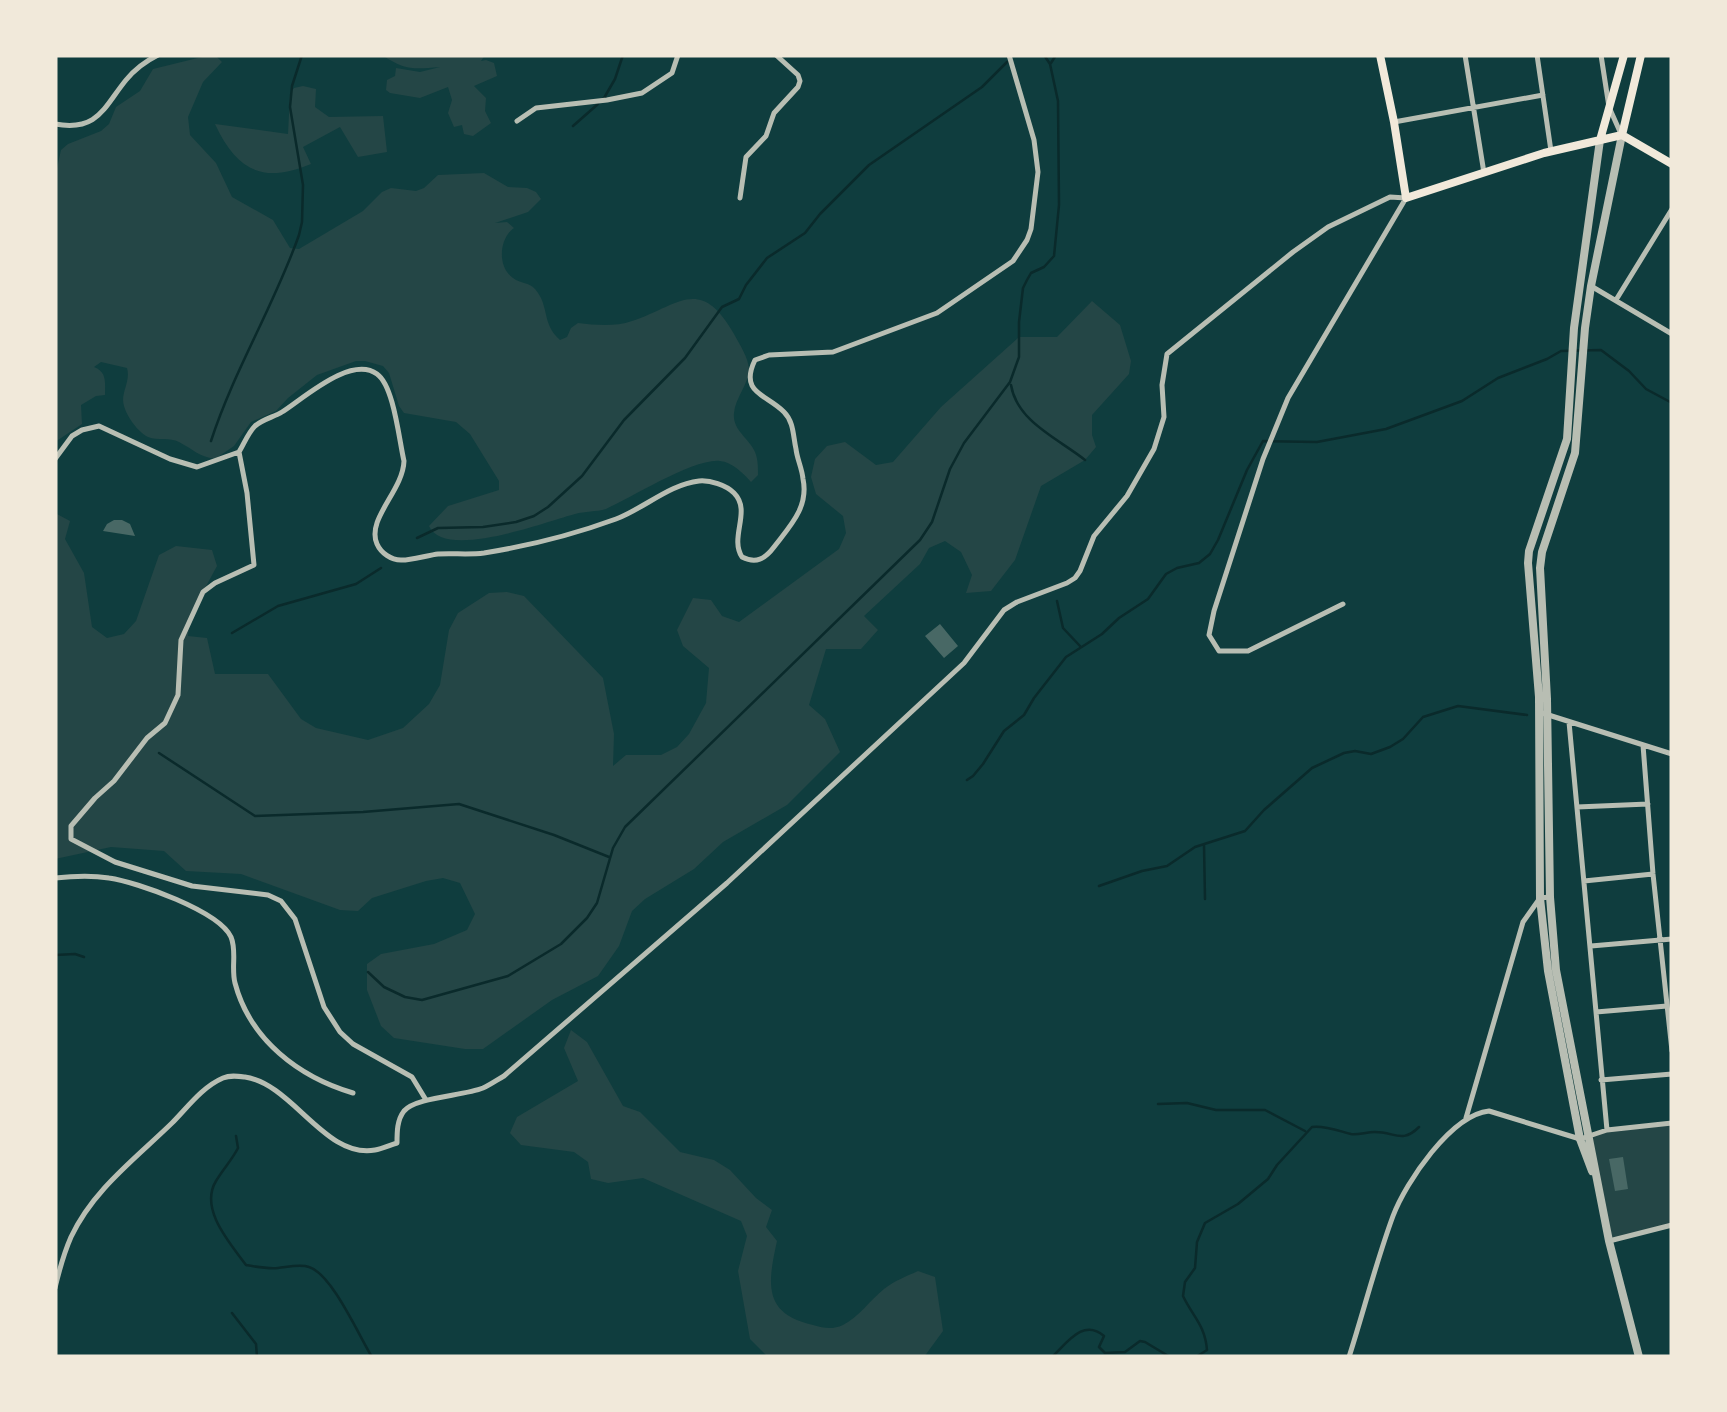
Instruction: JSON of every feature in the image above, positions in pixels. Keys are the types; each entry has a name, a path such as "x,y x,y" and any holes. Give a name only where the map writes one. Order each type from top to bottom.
{"main road":[{"path":"1380,55 1406,198 1552,151 1622,135 1672,164"},
{"path":"1600,140 1624,55"},
{"path":"1622,135 1641,55"}],"street":[{"path":"55,124 72,126 105,111 126,79 158,55"},
{"path":"516,121 536,108 642,93 672,73 678,55"},
{"path":"740,198 746,158 766,136 774,112 800,81 776,55"},
{"path":"426,1100 412,1077 340,1032 324,1007 295,919 280,900 268,895 192,886 115,862 71,838 71,826 94,798 114,782 147,738 166,722 178,696 180,640 203,592 254,565 239,452 252,428 350,370 368,369 380,376 386,384 404,472 374,530 384,554 401,560 480,553 566,534 619,518 682,486 704,481 735,493 741,504 736,541 742,558 766,558 800,513 805,494 792,426 786,414 750,384 755,360 769,355 834,352 937,313 1013,261 1027,240 1037,197 1038,172 1034,140 1009,55"},
{"path":"1465,55 1484,173"},
{"path":"1536,55 1552,151"},
{"path":"1601,55 1609,107 1622,135 1591,286 1578,437 1540,568 1545,898 1548,971 1584,1138 1639,1357"},
{"path":"1394,122 1543,95"},
{"path":"1544,714 1529,551 1566,439 1574,328 1600,140"},
{"path":"55,1288 71,1237 94,1201 132,1158 208,1086 227,1076 250,1078 273,1088 330,1136 350,1148 372,1151 397,1143 400,1119 406,1108 482,1088 504,1076 727,883 964,663 1004,610 1075,578 1094,536 1127,496 1154,448 1164,417 1162,386 1167,354 1328,227 1390,197 1406,198 1288,398 1263,459 1209,634 1219,651 1248,651 1343,604"},
{"path":"1616,300 1672,209"},
{"path":"1591,286 1672,334"},
{"path":"55,458 72,436 99,426 197,467 239,452"},
{"path":"1544,714 1672,754"},
{"path":"1569,722 1607,1130"},
{"path":"1644,745 1672,1051"},
{"path":"1577,807 1648,804"},
{"path":"111,878 115,862"},
{"path":"1584,881 1653,874"},
{"path":"55,878 111,878 174,899 223,926 234,947 235,983 259,1034 294,1066 323,1083 353,1093"},
{"path":"1466,1118 1523,922 1545,898"},
{"path":"1591,946 1672,938"},
{"path":"1596,1012 1667,1006"},
{"path":"1601,1080 1672,1074"},
{"path":"1349,1357 1394,1213 1416,1175 1466,1118 1489,1111 1584,1138 1607,1130 1672,1123"},
{"path":"1609,1241 1672,1225"}],"shaded area":[{"path":"210,55 222,62 203,82 188,117 190,135 216,163 232,197 273,220 290,248 299,249 363,211 391,188 416,191 438,175 484,173 508,187 536,192 541,199 528,212 495,223 507,222 514,228 503,245 504,267 513,278 535,289 550,327 560,340 578,323 625,323 688,299 710,305 722,316 747,360 748,375 734,419 755,452 758,475 751,482 729,463 709,462 679,472 606,509 497,536 454,540 438,536 429,526 448,506 499,490 499,481 470,434 456,422 404,413 389,373 383,366 365,361 317,375 276,411 251,422 234,446 215,459 175,441 140,432 124,406 127,368 101,362 94,367 103,375 105,395 81,405 82,424 55,442 55,177 61,150 109,124 116,107 140,91 153,69"},
{"path":"382,55 485,55 481,61 494,63 497,76 474,86 486,98 485,111 491,123 473,136 464,134 462,125 454,127 448,113 452,100 448,87 420,98 390,93 386,90 387,80 395,76 396,68 420,72 440,67 410,68"},
{"path":"294,88 316,89 315,107 329,117 383,116 387,152 358,157 340,127 303,147 311,164 265,173 242,163 215,124 288,134 290,94"},
{"path":"1092,301 1120,325 1131,361 1129,374 1092,415 1096,447 1085,460 1041,486 1015,560 991,591 966,593 972,575 961,552 945,541 929,548 920,564 864,616 878,630 861,649 826,649 809,705 825,719 840,752 787,805 723,842 694,869 632,911 619,946 598,976 552,1000 483,1049 394,1038 381,1026 367,990 367,964 381,954 434,944 467,930 475,914 460,883 443,878 426,881 372,898 358,911 340,910 241,874 186,871 164,851 111,847 55,859 55,513 70,521 65,539 84,573 92,627 107,638 124,634 136,621 159,555 176,546 212,550 217,566 190,616 188,636 207,638 215,674 268,674 301,719 316,728 368,740 403,728 429,704 440,685 449,630 458,613 489,593 524,596 603,678 614,734 613,766 626,755 661,755 677,747 706,703 709,668 683,646 677,630 693,598 711,600 722,616 739,622 839,549 846,533 843,516 816,494 811,477 815,459 827,446 845,442 876,465 893,462 941,407 1019,337 1057,337"},
{"path":"571,1030 587,1042 623,1106 640,1112 680,1152 714,1160 730,1170 772,1210 766,1227 777,1241 772,1294 785,1313 796,1320 835,1328 849,1322 884,1289 901,1279 918,1271 935,1277 943,1331 924,1357 768,1357 750,1339 738,1271 747,1236 741,1221 643,1178 608,1183 591,1179 588,1162 574,1152 521,1145 510,1133 517,1117 578,1081 564,1048"},
{"path":"1672,1123 1672,1225 1609,1241 1588,1137 1607,1130"}],"building":[{"path":"114,520 130,524 135,536 103,531"},
{"path":"940,624 958,646 944,658 925,636"},
{"path":"1623,1157 1628,1189 1615,1191 1609,1159"}],"waterway":[{"path":"211,441 299,235 303,185 290,107 302,55"},
{"path":"604,98 623,55"},
{"path":"368,972 384,987 422,1000 508,976 561,944 597,903 613,848 625,827 920,540 932,522 950,469 964,443 1010,382 1019,357 1023,288 1031,273 1054,256 1059,205 1058,101 1050,64 1044,55"},
{"path":"1051,63 1056,55"},
{"path":"417,538 438,528 516,522 548,507 582,476 624,420 685,358 722,307 739,299 767,258 805,233 869,165 982,87 1007,62"},
{"path":"573,126 598,104"},
{"path":"967,780 983,764 1004,731 1024,715 1066,657 1148,599 1166,574 1199,563 1210,554 1263,441 1317,442 1386,429 1462,401 1498,378 1561,351 1601,350 1646,389 1672,403"},
{"path":"1011,385 1030,419 1085,460"},
{"path":"232,633 278,606 356,584 381,568"},
{"path":"1057,601 1063,628 1080,646"},
{"path":"1099,886 1167,866 1195,847 1245,831 1312,768 1344,753 1371,754 1390,747 1423,717 1458,706 1527,715"},
{"path":"159,753 255,816 459,804 609,857"},
{"path":"1204,845 1205,899"},
{"path":"55,955 84,957"},
{"path":"1158,1104 1265,1110 1305,1131"},
{"path":"1196,1357 1207,1350 1206,1341 1183,1296 1185,1282 1195,1268 1197,1242 1205,1223 1238,1204 1268,1179 1312,1127 1351,1134 1403,1136 1419,1127"},
{"path":"236,1136 238,1148 212,1192 214,1214 225,1236 246,1265 302,1266 318,1272 336,1293 372,1357"},
{"path":"232,1313 256,1344 257,1357"},
{"path":"1052,1357 1076,1334 1089,1330 1104,1336 1099,1347 1105,1353 1125,1352 1140,1341 1170,1357"}]}
